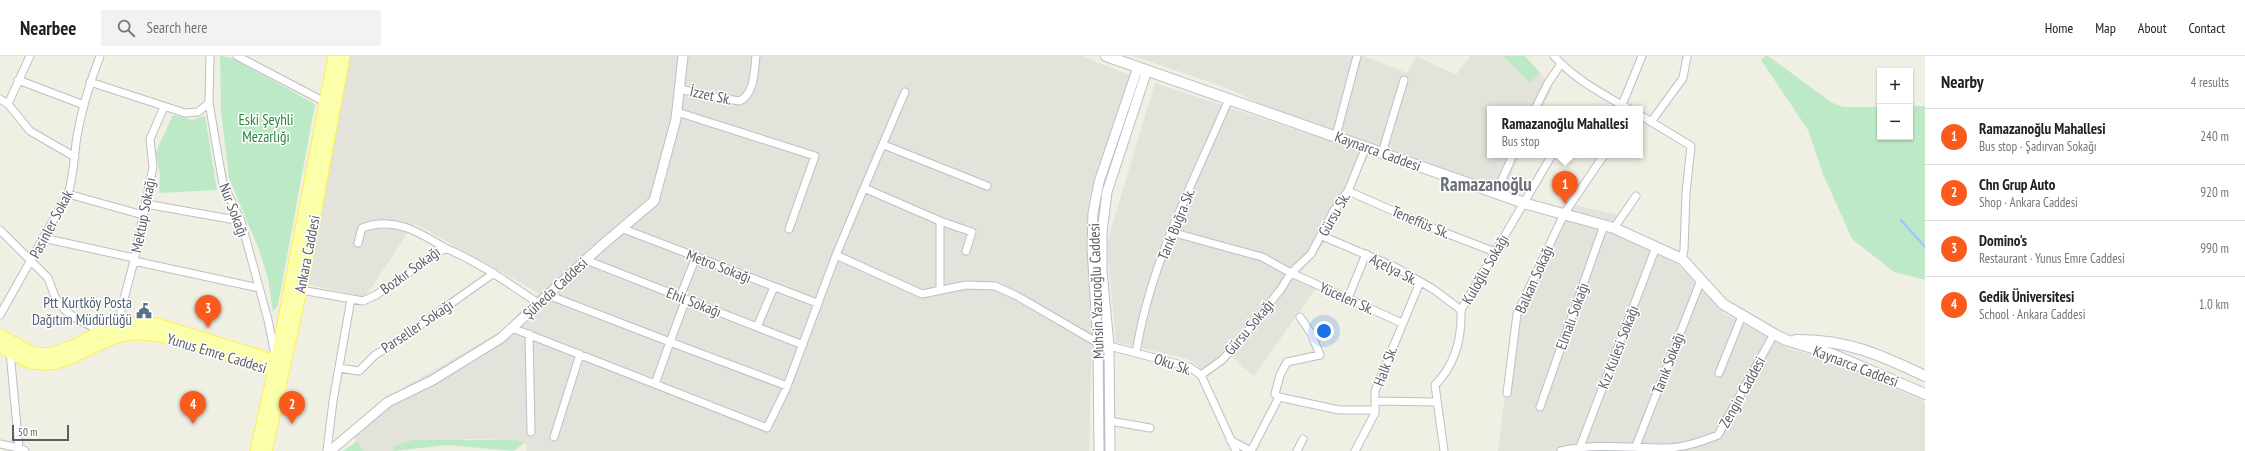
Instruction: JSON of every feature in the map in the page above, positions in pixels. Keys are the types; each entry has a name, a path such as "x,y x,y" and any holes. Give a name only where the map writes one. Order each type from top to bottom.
{"main road":[{"name":"Ankara Caddesi","path":"266,451 278,367 282,320 334,56"},
{"name":"Ankara Caddesi","path":"256,451 278,367 301,290 344,56"},
{"name":"Kaynarca Caddesi","path":"1106,56 1523,203 1609,226 1682,259 1723,304 1774,334 1786,340 1832,354 1925,394"},
{"name":"Yunus Emre Caddesi","path":"0,335 32,353 41,354 65,350 100,331 135,323 157,324 278,367"},
{"name":"Yunus Emre Caddesi","path":"0,346 29,362 52,364 66,361 112,339 138,333 164,336 278,367"},
{"name":"Kaynarca Caddesi","path":"1786,340 1822,340 1851,345 1892,360 1925,376"}],"street":[{"path":"8,104 30,56"},
{"name":"Pasinler Sokak","path":"0,315 68,194 75,157 77,135 90,82 100,56"},
{"name":"Nur Sokağı","path":"210,56 209,103 223,184 241,221 260,288 278,367"},
{"path":"236,56 325,102"},
{"name":"Şüheda Caddesi","path":"330,451 388,402 433,380 501,338 621,228 654,201 668,155 677,112 683,56"},
{"name":"İzzet Sk.","path":"680,88 713,97 740,101 749,92 753,79 756,56"},
{"path":"1336,136 1357,56"},
{"path":"1554,56 1561,64 1587,83 1622,105 1642,56"},
{"path":"1651,122 1683,78 1687,56"},
{"path":"1536,106 1548,83 1561,64"},
{"name":"Muhsin Yazıcıoğlu Caddesi","path":"1099,451 1098,343 1092,248 1093,213 1099,182 1142,68"},
{"name":"Muhsin Yazıcıoğlu Caddesi","path":"1110,451 1109,345 1102,271 1102,232 1107,192 1142,68"},
{"path":"18,80 84,105"},
{"path":"1382,153 1404,80"},
{"path":"90,82 164,107 192,113 198,112 209,103"},
{"path":"512,328 767,428 787,386 836,255 884,145 905,92"},
{"path":"0,99 8,104 30,131 75,157"},
{"name":"Tarık Buğra Sk.","path":"1136,353 1141,320 1171,232 1229,99"},
{"name":"Mektup Sokağı","path":"121,326 121,310 134,259 153,167 150,139 164,107"},
{"path":"677,112 815,156 789,229"},
{"path":"1643,117 1684,140 1691,146 1686,193 1684,250 1682,259"},
{"path":"884,145 987,186"},
{"name":"Gürsu Sk.","path":"1291,273 1311,254 1322,236 1333,212 1348,191 1366,147"},
{"path":"1496,193 1512,158"},
{"name":"Kuloğlu Sokağı","path":"1444,451 1436,402 1435,385 1450,368 1462,327 1462,310 1550,158"},
{"name":"Balkan Sokağı","path":"1506,393 1517,314 1564,214 1602,158"},
{"path":"864,188 940,221 972,232 966,251"},
{"name":"Teneffüs Sk.","path":"1348,191 1425,225 1495,252"},
{"path":"68,194 143,215"},
{"name":"Elmalı Sokağı","path":"1540,407 1609,226 1636,196"},
{"path":"146,204 241,221"},
{"path":"940,221 940,290"},
{"name":"Bozkır Sokağı","path":"301,290 363,301 445,248 412,228 388,223 373,224 362,228 358,243"},
{"name":"Metro Sokağı","path":"621,228 818,303"},
{"path":"0,230 48,278 55,297 65,310 74,317 100,331"},
{"name":"Yücelen Sk.","path":"1171,232 1262,257 1291,273 1402,323"},
{"name":"Açelya Sk.","path":"1322,236 1395,267 1462,310"},
{"path":"43,238 260,288"},
{"name":"Kız Kulesi Sokağı","path":"1580,447 1656,247"},
{"path":"445,248 464,256 494,273 538,303"},
{"path":"1348,298 1366,254"},
{"name":"Oku Sk.","path":"836,255 922,294 966,285 995,286 1017,296 1098,343 1189,367 1201,375 1236,451"},
{"path":"655,384 670,342 696,256"},
{"name":"Ehil Sokağı","path":"586,260 803,345"},
{"name":"Parseller Sokağı","path":"339,368 359,371 375,355 396,343 494,273"},
{"name":"Gürsu Sokağı","path":"1201,375 1222,360 1242,338 1281,289 1291,273"},
{"name":"Tanık Sokağı","path":"1636,446 1701,280"},
{"name":"Halk Sk.","path":"1356,451 1368,430 1375,410 1375,391 1420,282"},
{"path":"758,327 774,287"},
{"path":"548,295 787,386"},
{"path":"326,451 351,299"},
{"path":"1719,373 1742,316"},
{"path":"1300,317 1312,333 1320,355 1287,362 1280,375 1275,394 1280,397 1339,410 1375,410"},
{"path":"268,320 275,325 282,320"},
{"path":"529,334 531,432"},
{"name":"Zengin Caddesi","path":"1560,451 1580,447 1636,446 1666,448 1694,444 1718,435 1774,334"},
{"path":"0,444 22,450 10,352"},
{"path":"554,437 580,354"},
{"path":"1230,440 1251,451 1280,397"},
{"path":"1375,401 1436,402"},
{"path":"1110,421 1150,428"},
{"path":"1297,451 1303,439"}],"shaded area":[{"path":"348,56 1081,56 1130,75 1089,199 1087,234 1092,331 1089,451 527,451 526,442 517,440 467,439 392,447 394,451 363,451 348,430 384,399 503,330 539,293 414,223 365,297 307,284"},
{"path":"1134,56 1364,56 1407,73 1416,56 1456,75 1470,56 1525,56 1552,87 1543,106 1487,106 1487,158 1519,158 1499,199 1368,154 1351,195 1326,241 1295,279 1316,288 1254,376 1231,356 1209,374 1188,359 1116,342 1107,243 1155,83 1364,152 1227,88"},
{"path":"1567,203 1618,215 1611,230 1677,264 1725,314 1789,349 1838,362 1925,402 1925,451 1498,451 1515,315"}],"green space":[{"name":"Eski Şeyhli Mezarlığı","path":"220,56 232,58 315,104 278,305 273,312 268,278 259,250 229,178 221,111"},
{"path":"1503,56 1525,56 1540,73 1530,83"},
{"path":"1765,56 1768,56 1831,102 1843,107 1877,107 1877,140 1913,140 1913,106 1925,106 1925,280 1894,272 1852,239 1823,174 1808,130 1761,60"},
{"name":"Eski Şeyhli Mezarlığı","path":"173,115 192,120 205,116 217,190 159,193 160,175 156,152"},
{"path":"413,440 516,440 526,442 513,451 447,445 394,451 392,447"},
{"path":"357,441 363,451 343,451"}],"waterway":[{"path":"1901,220 1925,247"}],"place":[{"name":"Ramazanoğlu Mahallesi","path":"1565,204"},
{"name":"Ptt Kurtköy Posta Dağıtım Müdürlüğü","path":"144,311"},
{"name":"Domino's","path":"208,328"},
{"name":"Gedik Üniversitesi","path":"193,424"},
{"name":"Chn Grup Auto","path":"292,424"}],"district":[{"name":"Ramazanoğlu","path":"1486,184"}]}
